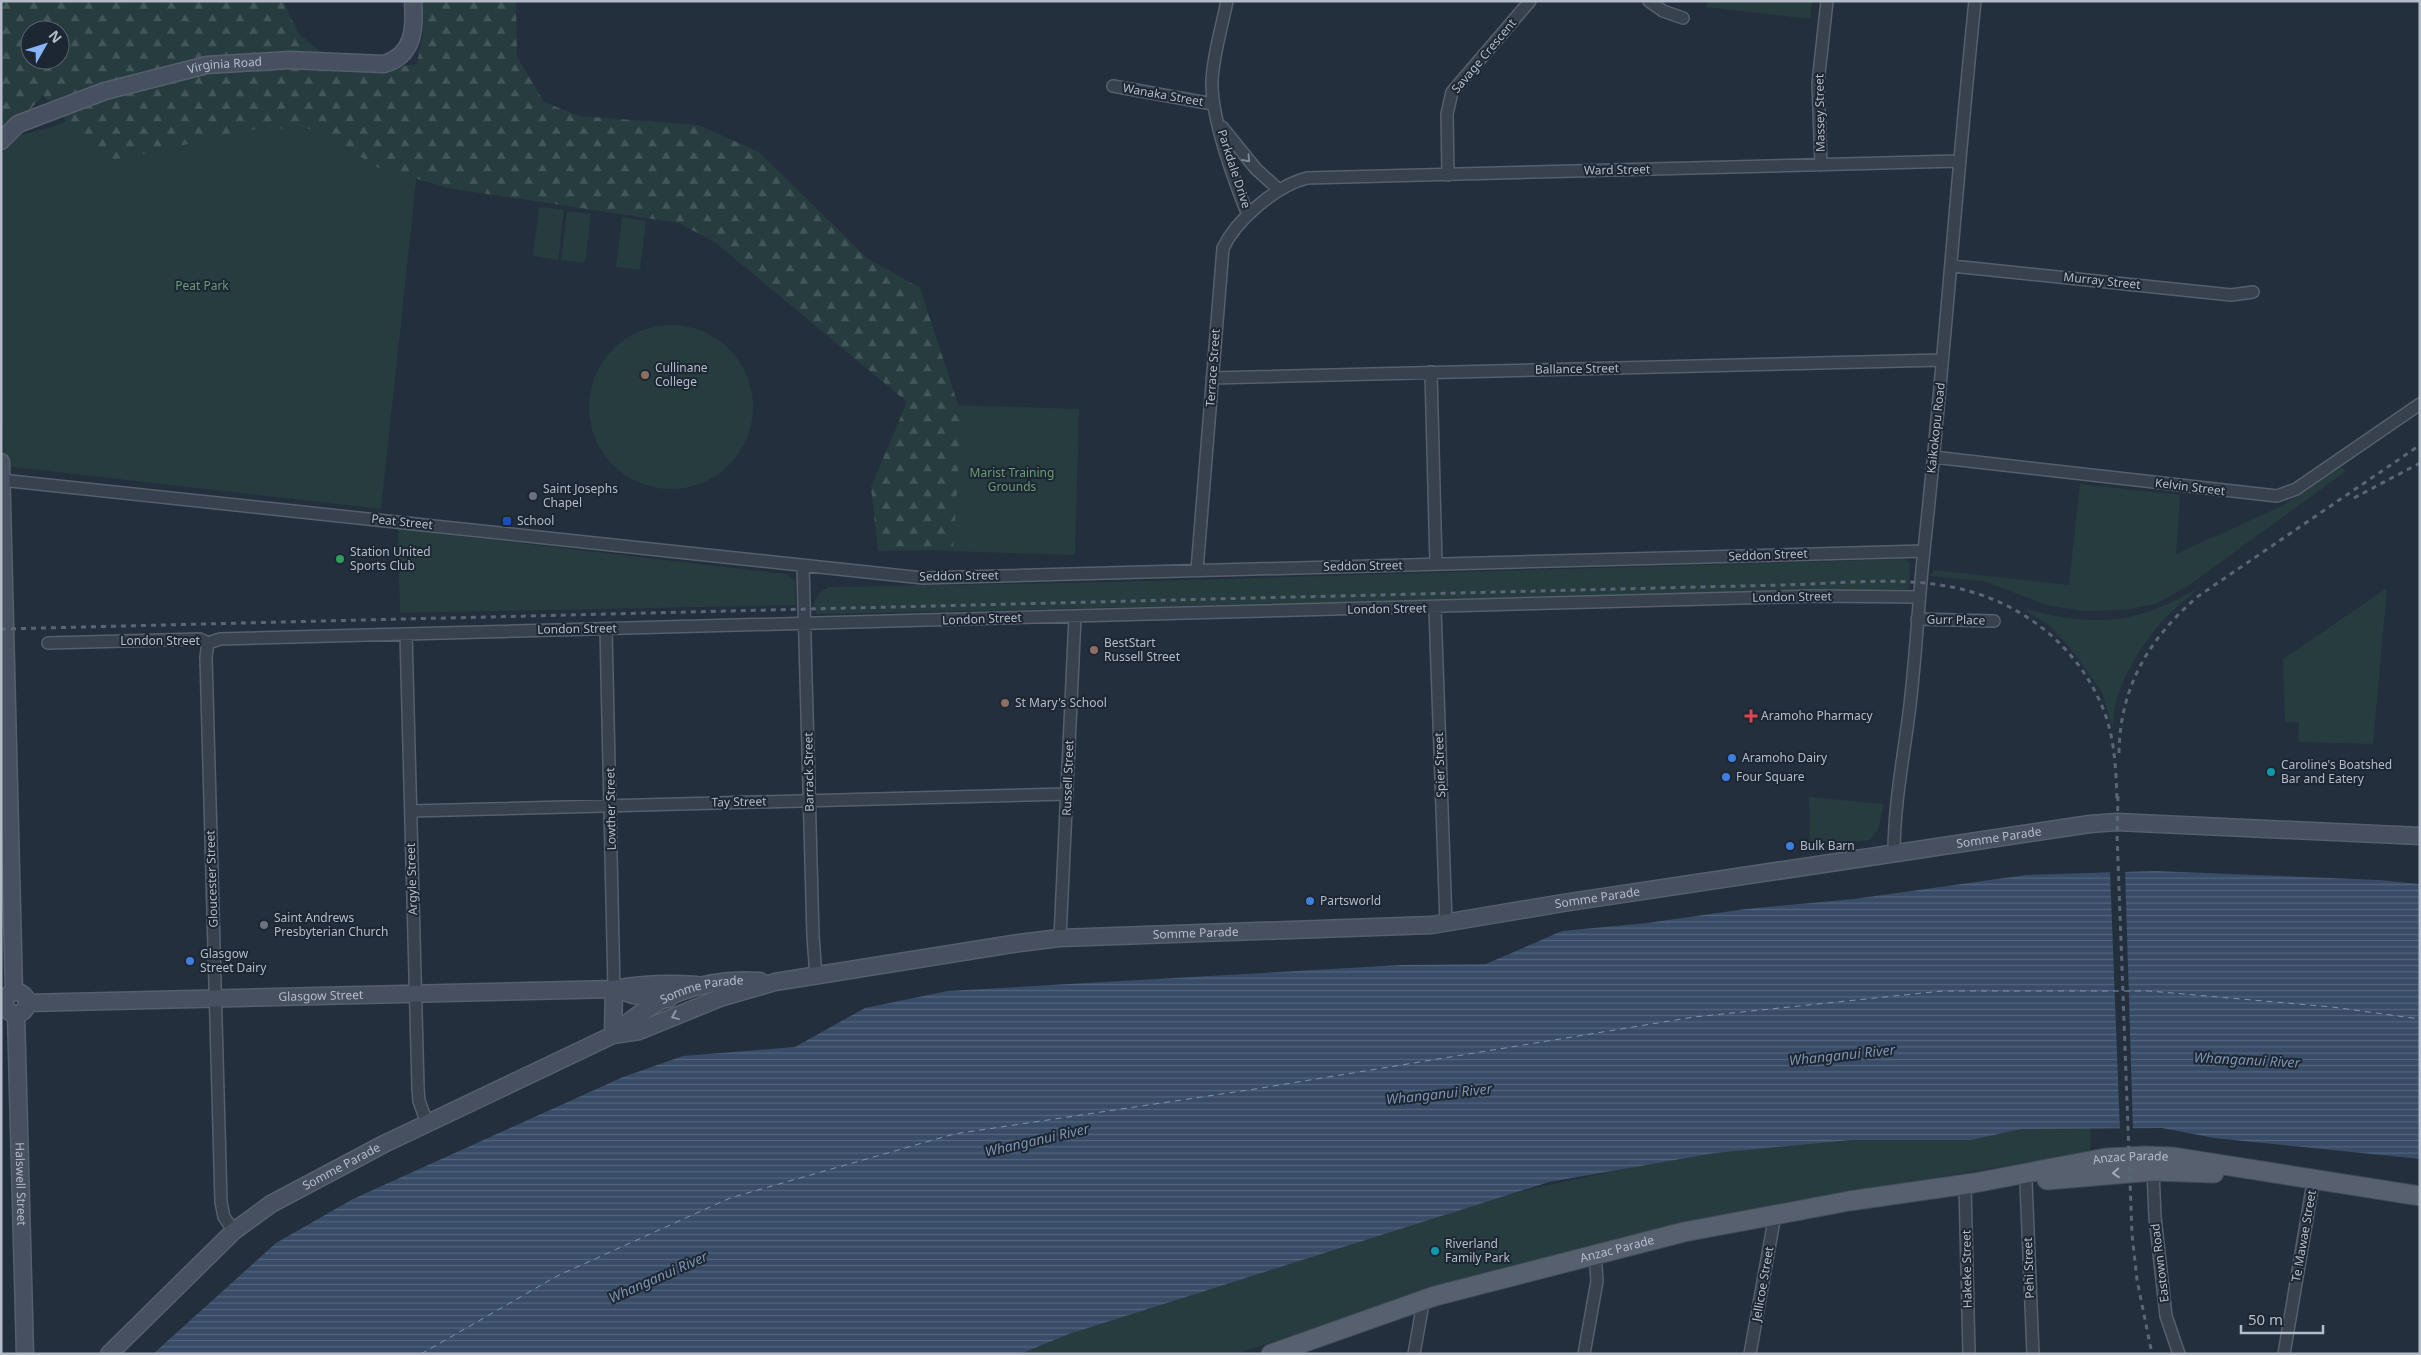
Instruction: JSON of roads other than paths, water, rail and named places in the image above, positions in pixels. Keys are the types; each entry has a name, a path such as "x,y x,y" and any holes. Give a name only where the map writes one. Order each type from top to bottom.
{"main road":[{"name":"Virginia Road","path":"2,139 18,124 105,91 207,65 290,60 384,64 400,57 410,44 414,31 413,1"},
{"name":"Halswell Street","path":"1,462 13,1003 25,1354"},
{"name":"Somme Parade","path":"613,1035 639,1031 720,998 775,982 1060,938 1416,926 1446,923 1563,903 2105,823 2420,836"},
{"name":"Somme Parade","path":"109,1354 234,1231 271,1204 427,1123 613,1035 632,1018 666,999 697,985 749,980 775,982"},
{"name":"Glasgow Street","path":"13,1003 614,989 634,985 697,985"},
{"name":"Glasgow Street","path":"614,989 633,996 666,999 720,998"},
{"path":"613,1035 614,989"},
{"name":"Anzac Parade","path":"1271,1354 1419,1302 1594,1253 1684,1232 1867,1198 1970,1184 2106,1158 2173,1157 2288,1175"},
{"name":"Anzac Parade","path":"1970,1184 2026,1182 2153,1171 2314,1177 2420,1196"}],"street":[{"name":"Parkdale Drive","path":"1227,1 1212,79 1213,104 1236,185 1248,215"},
{"name":"Savage Crescent","path":"1448,175 1447,114 1452,92 1530,1"},
{"path":"1649,1 1663,11 1683,18"},
{"name":"Massey Street","path":"1821,165 1818,83 1826,1"},
{"name":"Kaikokopu Road","path":"1894,854 1894,820 1909,712 1952,266 1958,161 1975,1"},
{"name":"Wanaka Street","path":"1113,86 1213,104"},
{"name":"Parkdale Drive","path":"1219,124 1251,163 1279,190"},
{"name":"Ward Street","path":"1279,190 1294,182 1308,178 1958,161"},
{"name":"Terrace Street","path":"1197,570 1223,248 1228,237 1248,215 1279,190"},
{"name":"Murray Street","path":"1952,266 2231,295 2253,292"},
{"name":"Ballance Street","path":"1212,378 1942,360"},
{"path":"1431,372 1436,564"},
{"name":"Kelvin Street","path":"1933,457 2278,496 2296,489 2420,404"},
{"name":"Peat Street","path":"1,480 803,566"},
{"name":"Seddon Street","path":"803,566 896,576 946,578 1924,551"},
{"name":"Barrack Street","path":"803,566 816,977"},
{"name":"London Street","path":"48,643 200,639 208,643 220,638 1435,608 1816,596 1919,597"},
{"name":"Spier Street","path":"1435,608 1446,923"},
{"name":"Russell Street","path":"1060,938 1075,617"},
{"name":"Gurr Place","path":"1917,619 1994,620"},
{"name":"Lowther Street","path":"606,628 614,989"},
{"name":"Argyle Street","path":"406,634 419,1101 427,1123"},
{"name":"Gloucester Street","path":"208,643 206,658 220,1202 224,1217 234,1231"},
{"name":"Tay Street","path":"410,811 1067,794"},
{"name":"Eastown Road","path":"2153,1171 2155,1217 2166,1316 2179,1354"},
{"name":"Te Mawae Street","path":"2284,1354 2314,1177"},
{"name":"Pehi Street","path":"2026,1182 2033,1354"},
{"name":"Hakeke Street","path":"1969,1354 1970,1184"},
{"name":"Jellicoe Street","path":"1750,1354 1775,1215"},
{"path":"1584,1354 1597,1281 1594,1253"},
{"path":"1414,1354 1422,1309 1419,1302"}],"water":[{"name":"Whanganui River","path":"2155,871 2378,880 2420,884 2420,1159 2214,1138 2162,1128 2021,1129 1971,1140 1851,1140 1715,1153 1549,1182 1069,1334 1020,1354 153,1354 276,1243 353,1199 623,1077 683,1056 795,1047 865,1008 948,991 1402,965 1486,964 1562,931 1647,923 1746,909 1854,899 2026,875"}],"railway":[{"path":"2119,753 2121,729 2131,686 2151,648 2180,613 2197,597 2420,445"},
{"path":"2354,498 2420,463"},
{"path":"1,629 1888,581 1910,582 1952,587 2001,603 2024,615 2063,646 2093,687 2108,722 2113,744 2117,801"},
{"path":"2118,796 2117,835 2132,1234 2137,1280 2152,1354"}],"place":[{"name":"Cullinane College","path":"645,375"},
{"name":"Saint Josephs Chapel","path":"533,496"},
{"name":"School","path":"507,521"},
{"name":"Station United Sports Club","path":"340,559"},
{"name":"BestStart Russell Street","path":"1094,650"},
{"name":"St Mary's School","path":"1005,703"},
{"name":"Aramoho Pharmacy","path":"1751,716"},
{"name":"Aramoho Dairy","path":"1732,758"},
{"name":"Caroline's Boatshed Bar and Eatery","path":"2271,772"},
{"name":"Four Square","path":"1726,777"},
{"name":"Bulk Barn","path":"1790,846"},
{"name":"Partsworld","path":"1310,901"},
{"name":"Saint Andrews Presbyterian Church","path":"264,925"},
{"name":"Glasgow Street Dairy","path":"190,961"},
{"name":"Riverland Family Park","path":"1435,1251"}],"park label":[{"name":"Peat Park","path":"202,286"},
{"name":"Marist Training Grounds","path":"1012,480"}]}
